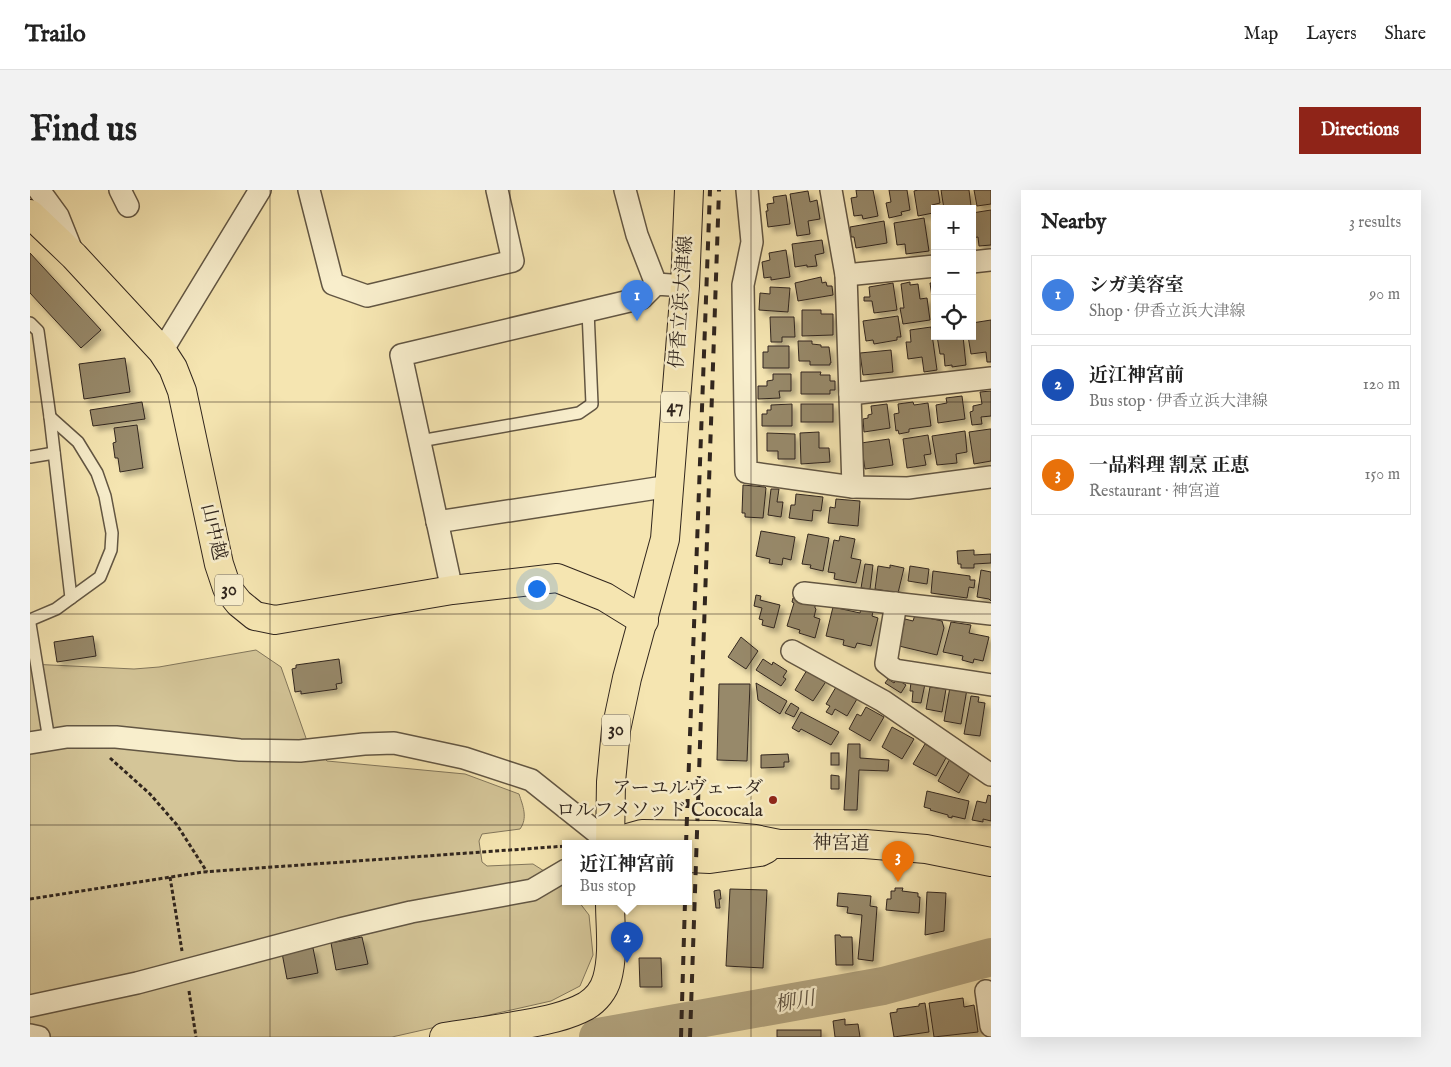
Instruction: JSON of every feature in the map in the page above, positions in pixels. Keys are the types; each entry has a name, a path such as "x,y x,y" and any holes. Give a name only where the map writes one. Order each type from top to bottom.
{"main road":[{"name":"伊香立浜大津線","path":"644,621 665,539 685,286 688,190"},
{"name":"山中越","path":"30,214 74,256 162,351 173,368 182,391 227,588 239,603 256,616 275,620 452,590 557,578 604,597 644,621"},
{"name":"30","path":"611,840 613,749 627,678 644,621"},
{"name":"神宮道","path":"623,840 642,834 714,835 755,839 779,844 815,843 901,846 934,850 991,862"},
{"name":"神宮道","path":"692,858 710,859 760,852 779,844"},
{"path":"445,1037 547,1020 570,1013 587,1005 599,995 607,980 611,948 610,905"}],"street":[{"path":"39,190 58,216 74,256"},
{"path":"162,351 260,190"},
{"path":"309,190 333,284 367,296 513,261 497,190"},
{"path":"626,190 636,234 656,284"},
{"path":"747,190 752,242 743,285 746,472 853,488 908,488 991,477"},
{"path":"831,190 846,275 853,488"},
{"path":"976,262 991,260"},
{"path":"846,275 931,266"},
{"path":"452,590 401,355 642,298 656,284 685,286"},
{"path":"850,394 991,378"},
{"path":"438,522 670,486"},
{"path":"804,593 991,614"},
{"path":"896,603 886,663 896,670 991,685"},
{"path":"792,650 883,701 991,774"},
{"path":"40,742 84,737 116,737 240,750 300,751 364,744 394,744 412,747 464,758 531,780 606,840"},
{"path":"30,1006 137,983 411,912 532,890 562,872"},
{"path":"986,990 991,1026"},
{"path":"30,1035 39,1037"}],"lane":[{"path":"420,441 579,413 592,404 588,311"},
{"path":"30,322 38,331 35,353 50,417 71,598"},
{"path":"30,620 56,609 100,577 111,550 112,533 105,496 97,473 78,442 50,417"},
{"path":"30,457 54,453"},
{"path":"30,624 40,742"}],"path":[{"path":"84,737 150,794 177,825 207,872"},
{"path":"30,899 207,872 562,846"}],"shaded area":[{"path":"256,650 281,667 307,741 327,761 465,774 519,794 524,812 524,821 520,829 482,834 479,841 482,862 487,866 533,864 562,882 562,905 581,905 589,915 593,955 580,986 551,1001 392,1037 30,1037 30,664 134,669 159,667"}],"building":[{"path":"856,190 873,190 878,216 863,219 862,215 854,216 851,198 857,197"},
{"path":"889,190 907,190 910,210 901,212 902,215 889,218 886,203 891,202"},
{"path":"938,190 940,203 931,205 931,213 918,216 914,191"},
{"path":"941,190 969,190 971,205 943,205"},
{"path":"974,190 991,190 991,204 977,206"},
{"path":"808,191 810,202 817,200 820,219 808,221 810,234 797,236 790,194"},
{"path":"786,195 790,224 768,227 767,204 774,203 773,197"},
{"path":"991,210 991,245 979,246 978,237 976,237 976,212"},
{"path":"924,218 929,251 906,254 905,244 897,245 894,223"},
{"path":"884,221 887,243 856,248 854,237 851,237 850,227"},
{"path":"822,240 824,253 815,255 817,266 795,267 792,244"},
{"path":"786,250 790,277 771,280 771,277 764,278 762,262 770,260 769,253"},
{"path":"30,253 101,330 81,348 30,293"},
{"path":"821,277 822,283 826,282 827,286 832,286 833,295 798,301 795,283"},
{"path":"910,282 910,285 918,284 920,299 927,298 930,320 903,324 900,308 904,308 901,284"},
{"path":"893,283 897,310 874,313 872,301 864,301 864,297 870,297 869,287"},
{"path":"770,287 790,288 788,312 759,310 760,293 770,294"},
{"path":"802,310 821,310 821,314 833,314 833,335 802,336"},
{"path":"898,316 901,337 897,337 897,340 874,344 873,340 866,341 863,321"},
{"path":"770,317 794,317 795,337 782,337 782,342 771,342"},
{"path":"991,320 991,362 987,362 986,352 971,354 969,340 976,340 976,322"},
{"path":"931,327 931,340 933,340 937,370 924,372 922,357 908,359 906,342 911,342 910,330"},
{"path":"938,340 963,340 966,365 945,366 944,354 940,354"},
{"path":"798,341 812,341 812,344 829,347 830,365 810,365 810,361 799,361"},
{"path":"768,346 789,346 789,368 763,368 763,352 768,352"},
{"path":"891,350 893,372 863,375 860,353"},
{"path":"125,358 130,392 84,399 79,364"},
{"path":"801,372 821,372 820,375 830,375 830,381 835,381 835,390 830,390 830,394 801,394"},
{"path":"773,374 791,374 791,391 779,391 780,398 758,399 758,386 767,386 767,381 773,380"},
{"path":"991,391 991,416 981,417 982,424 972,425 970,412 973,411 973,406 982,404 980,392"},
{"path":"962,396 965,419 938,423 936,405 947,403 946,398"},
{"path":"142,402 145,419 93,426 90,410"},
{"path":"913,402 914,405 928,403 931,426 909,429 909,432 899,434 898,430 896,431 894,414 899,413 898,404"},
{"path":"792,404 792,426 762,426 762,414 767,414 767,410 771,410 771,405"},
{"path":"801,404 833,404 833,422 801,422"},
{"path":"887,404 890,428 864,432 863,419 868,418 868,415 872,414 871,406"},
{"path":"137,425 143,468 120,472 118,458 115,458 113,443 116,442 114,428"},
{"path":"991,429 991,461 974,464 969,432"},
{"path":"965,431 967,452 956,454 957,463 937,465 932,436"},
{"path":"819,432 819,448 829,448 830,462 801,464 800,433"},
{"path":"767,433 795,434 795,459 778,459 778,451 767,451"},
{"path":"928,435 931,454 924,455 926,465 907,468 903,439"},
{"path":"889,439 893,465 865,469 861,443"},
{"path":"743,485 766,488 763,518 745,517 745,513 742,513"},
{"path":"771,489 779,489 777,502 783,502 781,517 768,515"},
{"path":"796,494 823,497 821,511 813,510 812,521 789,518 791,505 795,505"},
{"path":"836,499 860,501 858,526 828,523 830,507 835,508"},
{"path":"761,531 795,537 791,560 783,558 782,565 769,563 770,559 756,556"},
{"path":"808,534 829,538 823,571 810,568 811,565 802,564"},
{"path":"840,536 855,539 851,558 861,560 856,583 834,579 835,573 828,572 834,540 839,541"},
{"path":"974,550 974,555 991,554 991,563 974,564 974,568 961,568 961,564 958,564 957,551"},
{"path":"865,564 873,565 870,589 861,588"},
{"path":"890,565 904,568 898,593 875,589 878,566 890,568"},
{"path":"910,566 929,569 927,584 908,581"},
{"path":"981,570 991,572 991,601 977,597"},
{"path":"933,571 970,576 970,580 975,580 974,588 969,587 967,598 931,593"},
{"path":"756,595 761,596 760,600 780,605 774,628 762,625 763,620 759,619 762,608 754,606"},
{"path":"793,598 815,605 814,617 820,619 815,638 799,633 800,630 787,626 794,603 792,602"},
{"path":"833,607 860,613 861,609 873,612 872,616 878,618 871,646 857,643 855,648 843,645 844,640 826,636"},
{"path":"915,615 942,621 944,628 937,655 899,646 905,619 913,621"},
{"path":"951,622 971,625 969,633 989,637 983,661 974,659 973,663 962,660 963,656 943,652"},
{"path":"93,636 96,656 57,662 54,642"},
{"path":"741,637 758,651 746,669 728,657"},
{"path":"339,659 342,683 336,684 337,689 301,694 301,691 295,692 292,669 296,668 296,665"},
{"path":"763,659 772,665 773,662 787,671 783,677 786,679 781,686 756,670"},
{"path":"807,670 827,680 813,701 795,690"},
{"path":"888,679 894,683 897,679 906,685 901,693 885,683"},
{"path":"911,682 925,684 921,703 912,702 913,691 910,691"},
{"path":"756,683 787,701 780,714 758,700"},
{"path":"719,684 750,684 747,761 717,760"},
{"path":"836,687 857,699 847,716 835,709 832,715 826,712 830,706 826,704"},
{"path":"930,687 946,689 942,712 926,709"},
{"path":"950,687 967,689 961,724 944,721"},
{"path":"971,696 979,697 978,702 985,703 980,736 964,734"},
{"path":"791,703 799,708 794,717 785,713"},
{"path":"866,707 884,717 870,741 849,729 857,714 861,716"},
{"path":"801,712 839,732 831,745 801,729 799,732 792,728"},
{"path":"892,727 914,739 902,759 882,747"},
{"path":"848,744 860,744 860,758 889,760 888,771 859,770 857,810 844,810"},
{"path":"925,744 930,747 931,744 947,756 936,776 913,764"},
{"path":"831,753 839,753 839,765 831,765"},
{"path":"788,754 789,762 784,762 784,767 761,768 761,755"},
{"path":"950,759 970,773 959,793 938,781"},
{"path":"831,775 839,776 839,789 831,789"},
{"path":"927,791 969,801 965,819 948,817 948,815 924,807"},
{"path":"988,795 991,796 991,821 983,819 983,822 972,820 977,801 986,803"},
{"path":"895,888 903,888 902,891 918,893 918,897 920,897 919,913 886,910 887,899 891,899 891,891 895,891"},
{"path":"730,889 767,890 763,968 726,966"},
{"path":"720,890 720,908 716,908 714,891"},
{"path":"927,892 946,893 944,931 925,935"},
{"path":"838,893 871,896 870,906 877,907 873,961 858,959 862,915 847,913 848,907 837,906"},
{"path":"835,935 852,937 853,965 836,965"},
{"path":"362,937 368,964 336,970 331,943"},
{"path":"313,948 318,973 287,979 282,953"},
{"path":"639,958 661,958 662,987 640,987"},
{"path":"963,998 964,1007 974,1005 978,1032 934,1037 929,1003"},
{"path":"925,1003 929,1032 894,1037 890,1013 897,1012 897,1009 919,1006 919,1004"},
{"path":"845,1019 845,1025 858,1024 860,1037 835,1037 833,1021"},
{"path":"777,1030 821,1030 821,1037 777,1037"}],"waterway":[{"name":"柳川","path":"598,1037 883,986 991,957"}],"railway":[{"path":"686,840 710,190"},
{"path":"690,1037 719,190"},
{"path":"681,1037 685,905"}],"place":[{"name":"シガ美容室","path":"637,321"},
{"name":"アーユルヴェーダ ロルフメソッド Cococala","path":"773,800"},
{"name":"一品料理 割烹 正恵","path":"898,882"},
{"name":"近江神宮前","path":"627,963"}]}
